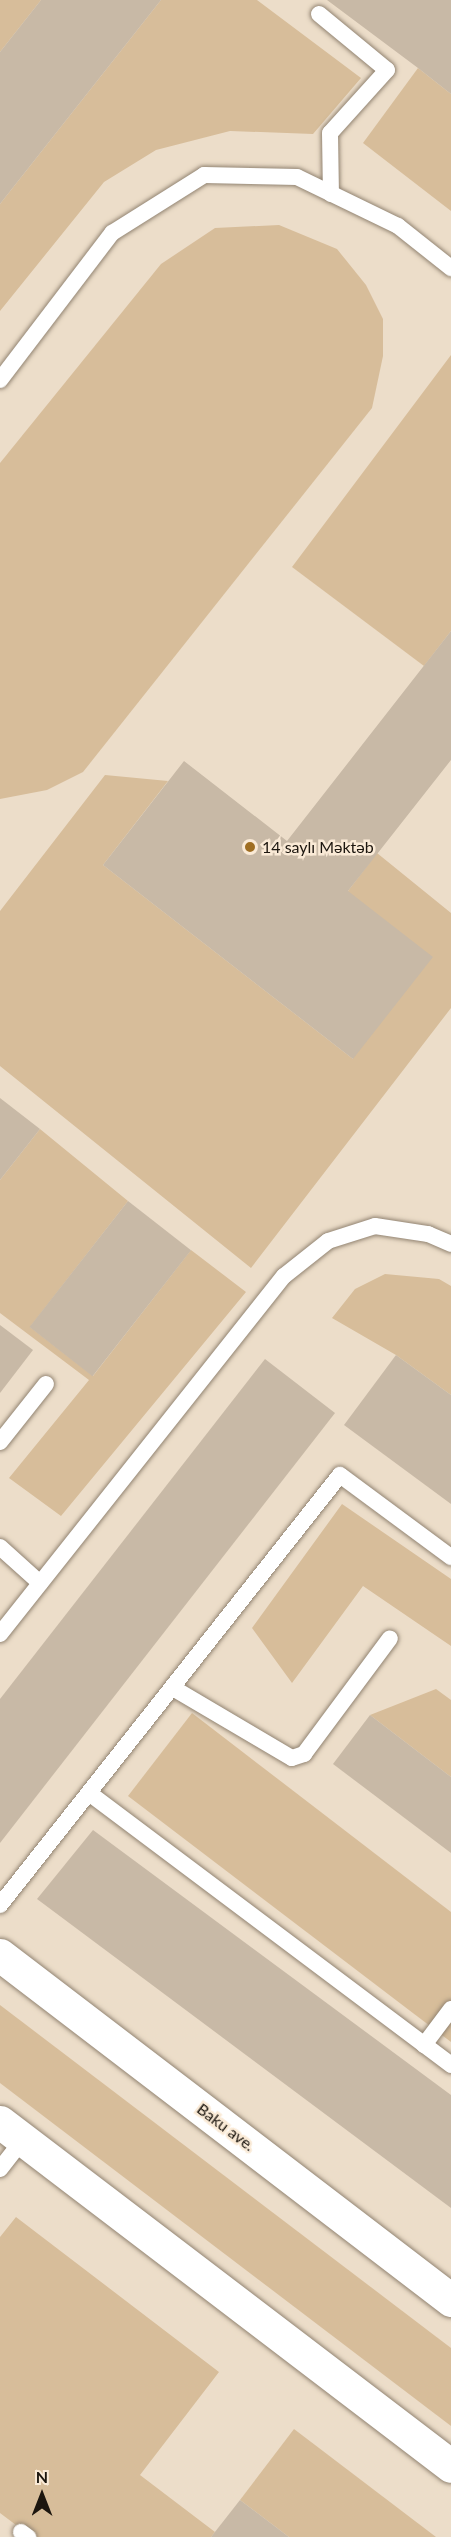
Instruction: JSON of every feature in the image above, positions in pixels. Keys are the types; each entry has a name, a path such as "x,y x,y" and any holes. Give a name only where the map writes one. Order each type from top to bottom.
{"street":[{"name":"Baku ave.","path":"0,1955 451,2300"},
{"path":"11,2131 451,2466"}],"lane":[{"path":"319,14 387,70 330,133 331,194"},
{"path":"0,380 112,233 204,176 297,177 398,226 451,268"},
{"path":"0,1634 284,1276 328,1241 375,1226 428,1234 451,1244"},
{"path":"0,1442 46,1384"},
{"path":"0,1905 340,1476 451,1557"},
{"path":"0,1547 40,1583"},
{"path":"172,1688 292,1758 304,1754 390,1638"},
{"path":"88,1793 451,2065"},
{"path":"424,2045 451,2009"},
{"path":"0,2169 11,2131"}],"shaded area":[{"path":"0,0 41,0 0,52"},
{"path":"161,0 257,0 361,78 313,134 230,131 156,150 104,182 0,311 0,204"},
{"path":"418,68 451,94 451,211 363,143"},
{"path":"279,225 337,249 366,285 383,319 383,356 372,408 83,772 47,790 0,799 0,463 161,264 215,228"},
{"path":"451,355 451,631 424,666 292,567"},
{"path":"105,775 168,781 103,865 353,1059 348,891 377,853 451,913 451,1008 251,1268 0,1066 0,911"},
{"path":"40,1129 128,1201 30,1327 93,1376 191,1250 246,1292 61,1516 9,1478 89,1380 0,1313 0,1180"},
{"path":"385,1274 439,1279 451,1286 451,1395 396,1355 332,1318 355,1289"},
{"path":"342,1504 451,1579 451,1646 363,1586 292,1683 252,1628"},
{"path":"436,1689 451,1700 451,1777 370,1715"},
{"path":"192,1713 451,1912 451,2042 128,1796"},
{"path":"0,2005 451,2348 451,2426 0,2083"},
{"path":"16,2217 219,2372 140,2475 215,2532 211,2537 32,2537 0,2513 0,2237"},
{"path":"294,2429 436,2537 289,2537 240,2500"}],"building":[{"path":"41,0 161,0 0,204 0,52"},
{"path":"327,0 451,0 451,94 418,68"},
{"name":"14 saylı Məktəb","path":"451,631 451,760 348,891 433,957 353,1059 103,865 184,761 287,841"},
{"path":"0,1098 40,1129 0,1180"},
{"path":"128,1201 191,1250 93,1376 29,1327"},
{"path":"0,1325 33,1350 0,1393"},
{"path":"396,1355 451,1395 451,1504 344,1425"},
{"path":"265,1359 335,1413 0,1843 0,1699"},
{"path":"370,1715 451,1777 451,1853 333,1764"},
{"path":"93,1830 451,2095 451,2208 37,1899"},
{"path":"240,2500 289,2537 211,2537"}],"place":[{"name":"14 saylı Məktəb","path":"250,847"}]}
